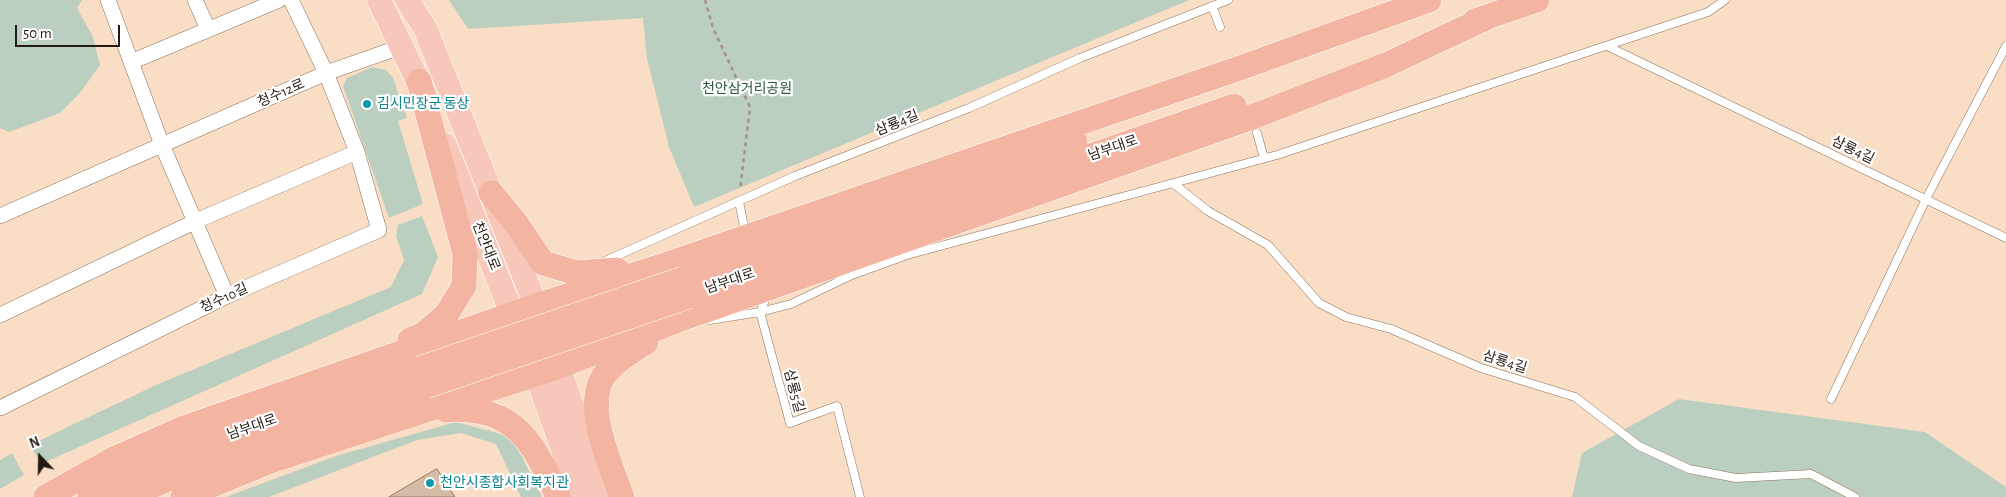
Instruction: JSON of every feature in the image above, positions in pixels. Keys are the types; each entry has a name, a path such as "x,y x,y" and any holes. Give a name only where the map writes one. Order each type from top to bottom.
{"highway":[{"path":"368,427 426,377 513,314 660,267 1240,68 1429,0"},
{"name":"남부대로","path":"686,288 1276,71 1376,32 1444,0"},
{"name":"남부대로","path":"686,288 1536,0"},
{"path":"310,385 547,370 678,320 1247,119 1386,65 1490,16"},
{"path":"46,497 114,459 184,428 310,385 424,334 446,315 464,286 465,254 419,81"},
{"path":"491,193 516,223 543,263 577,273 660,267"},
{"path":"426,377 686,288"},
{"path":"622,497 601,436 596,399 598,392 603,377 622,358 678,320"},
{"name":"남부대로","path":"90,497 140,470 202,444 426,377"},
{"name":"남부대로","path":"127,497 208,461 426,377"},
{"path":"183,497 273,460 368,427 447,410 479,410 510,423 541,459 558,497"}],"main road":[{"name":"천안대로","path":"379,0 419,81 513,314 547,370 605,497"},
{"name":"천안대로","path":"407,0 425,28 536,306 547,370 580,497"}],"street":[{"path":"108,0 162,145 227,296"},
{"path":"195,0 208,29"},
{"path":"131,62 279,0"},
{"name":"청수10길","path":"0,408 227,296 379,230 357,152 326,73 291,0"},
{"name":"청수12로","path":"0,216 326,73 403,46"},
{"path":"0,315 196,221 357,152"}],"lane":[{"name":"삼룡4길","path":"577,273 794,176 968,108 1080,58 1228,0"},
{"path":"678,320 707,321 760,312 791,304 852,275 907,255 1264,158 1708,12 1725,0"},
{"path":"1212,6 1220,28"},
{"name":"삼룡4길","path":"1607,46 2006,238"},
{"path":"1830,399 1926,199 2006,46"},
{"path":"1257,133 1264,158"},
{"name":"삼룡4길","path":"1174,184 1208,211 1268,245 1319,303 1346,317 1391,329 1481,368 1575,397 1639,446 1689,469 1736,478 1811,474 1855,497"},
{"path":"739,201 743,222"},
{"path":"760,312 764,303"},
{"name":"삼룡5길","path":"760,312 790,423 837,406 860,497"}],"path":[{"path":"705,0 713,28 750,107 739,201"}],"green space":[{"path":"0,0 82,0 77,8 93,37 100,65 80,93 60,113 9,132 0,128"},
{"name":"천안삼거리공원","path":"449,0 1189,0 694,207 669,147 647,59 643,18 468,29"},
{"path":"372,67 386,70 393,78 407,118 398,121 423,204 389,218 343,86 347,78"},
{"path":"422,216 438,257 422,294 41,464 30,445 156,385 391,287 404,260 396,236 398,225"},
{"path":"1679,399 1925,432 2006,487 2006,497 1572,497 1582,453"},
{"path":"456,422 512,437 542,497 521,497 496,444 461,433 417,440 269,497 226,497 336,456"},
{"path":"12,453 24,475 0,489 0,460"}],"building":[{"name":"천안시종합사회복지관","path":"437,469 455,497 389,497"}],"place":[{"name":"김시민장군 동상","path":"367,104"},
{"name":"천안시종합사회복지관","path":"430,483"}]}
